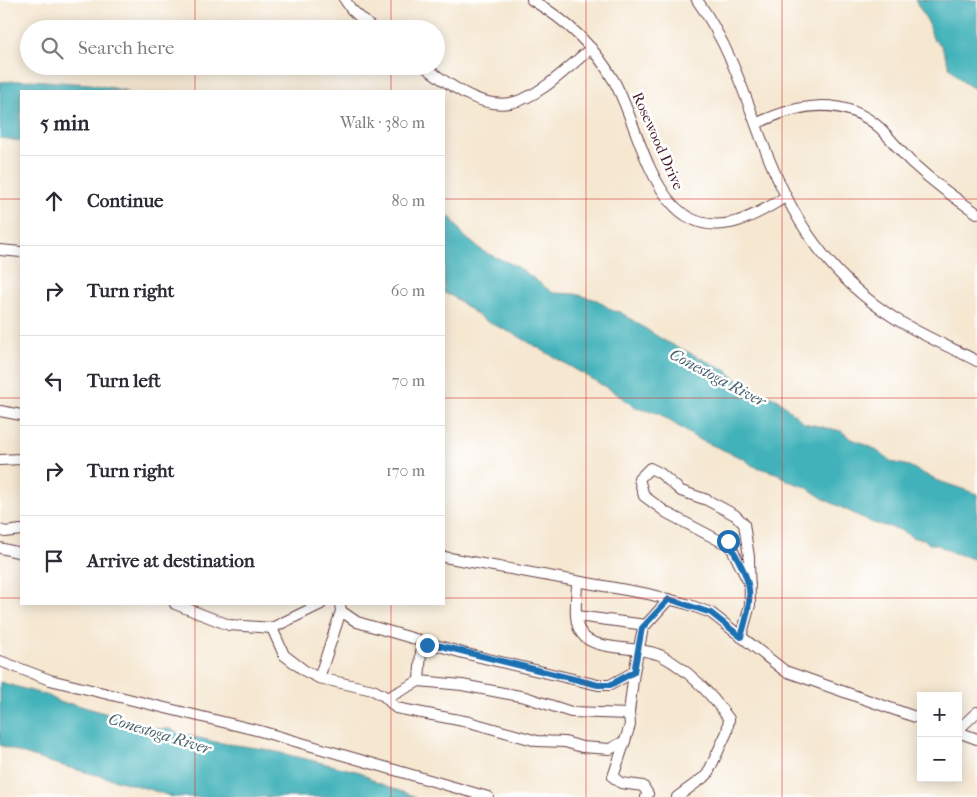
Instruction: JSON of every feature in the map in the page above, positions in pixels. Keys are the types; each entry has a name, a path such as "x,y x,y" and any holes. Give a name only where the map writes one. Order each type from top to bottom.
{"street":[{"path":"345,0 362,20"},
{"name":"Rosewood Drive","path":"532,0 570,26 591,48 624,99 659,187 668,201 679,210 701,221 732,222 753,216 786,197"},
{"path":"698,0 726,48 786,197 814,244 860,294 911,328 977,361"},
{"path":"436,75 470,98 493,103 514,102 542,90 591,48"},
{"path":"756,124 781,113 816,105 828,105 855,113 880,128 934,182 977,213"},
{"path":"0,250 20,252"},
{"path":"0,411 20,415"},
{"path":"0,460 20,459"},
{"path":"741,637 750,605 750,585 744,524 735,515 714,504 681,491 672,482 650,468 639,479 644,496 685,524 722,542 728,541 750,585"},
{"path":"20,530 3,530 3,549 20,553"},
{"path":"445,557 669,599 711,613 785,671 917,719"},
{"path":"577,582 577,625 586,640 596,644 639,648 661,655 690,676 716,700 729,719 728,732 707,775 677,797"},
{"path":"646,797 648,794 642,786 621,783 612,777 630,725 629,714 634,672 642,628 669,599"},
{"path":"178,605 229,625 272,628 319,605"},
{"path":"319,678 340,607 358,622 429,643 598,685 610,685 634,672"},
{"path":"577,616 646,625"},
{"path":"272,628 284,655 305,671 319,678 373,690 387,698 396,708 469,722 537,741 565,742 582,747 610,749 625,741"},
{"path":"419,681 421,652 429,643"},
{"path":"0,661 50,680 260,731 488,797"},
{"path":"387,698 419,681 462,685 525,697 572,712 629,714"},
{"path":"962,727 977,712"},
{"path":"962,733 977,739"}],"water":[{"path":"915,0 977,0 977,90 963,82 950,68 941,45 933,39 928,22"},
{"path":"30,80 90,84 123,90 20,90 20,141 0,138 0,82"},
{"name":"Conestoga River","path":"445,215 451,218 465,237 484,252 518,267 553,293 575,294 597,300 613,311 620,312 663,340 727,371 742,384 778,399 804,423 841,431 850,438 873,448 892,462 909,466 936,480 977,494 977,560 954,553 936,544 929,544 924,539 914,538 898,529 873,523 822,498 806,487 788,481 779,474 753,466 744,459 696,438 658,413 636,408 614,392 518,336 484,320 452,296 445,293"},
{"name":"Conestoga River","path":"0,682 49,696 61,703 74,704 159,729 171,729 175,732 215,742 264,749 360,772 376,782 416,797 173,797 43,760 0,745"}],"route":[{"path":"427,645 429,643 463,653 598,685 610,685 625,679 634,672 642,628 669,599 711,613 741,637 750,605 750,585 728,541"}]}
